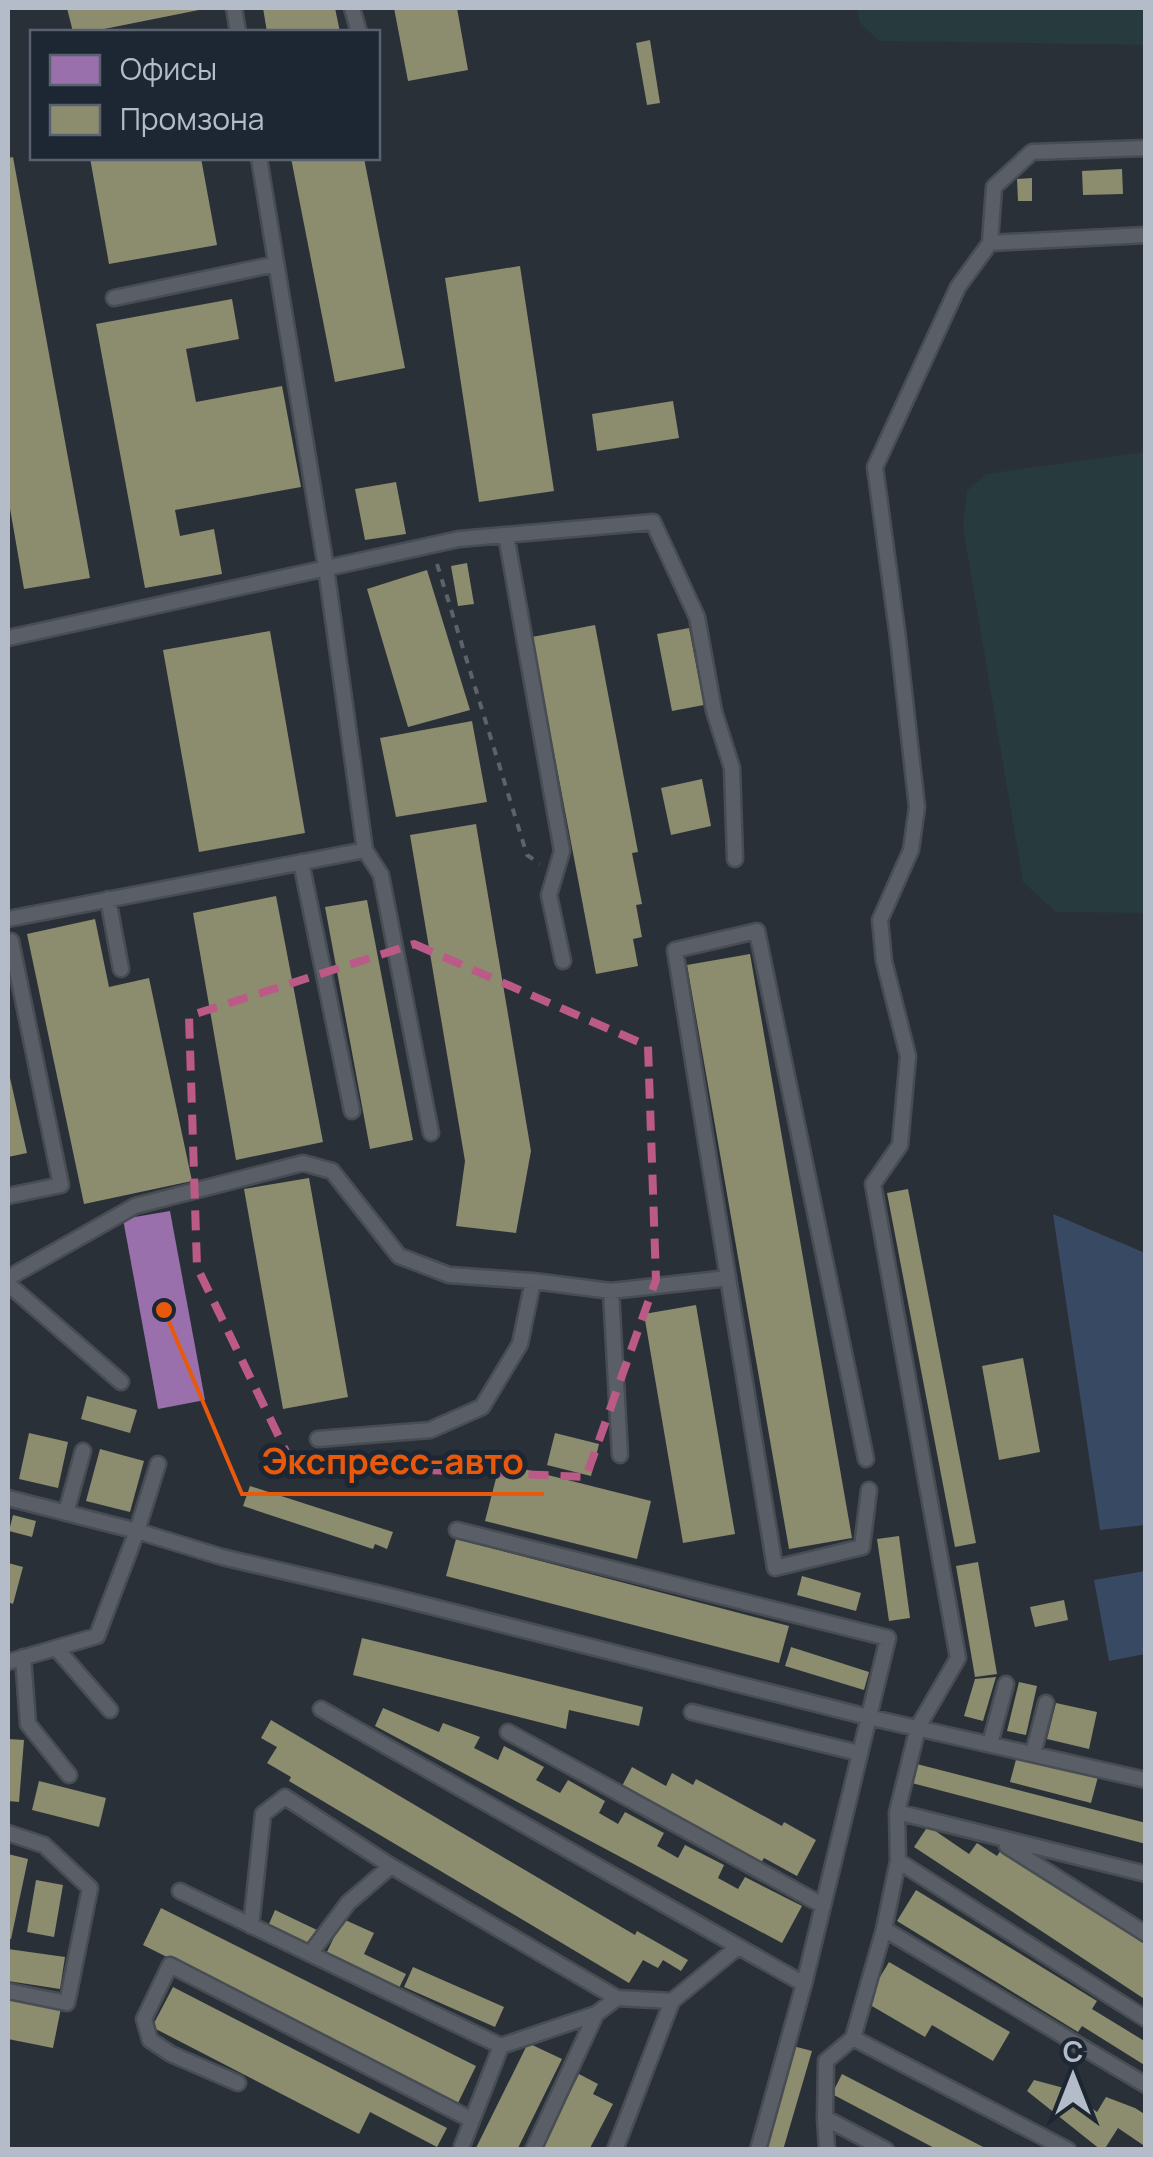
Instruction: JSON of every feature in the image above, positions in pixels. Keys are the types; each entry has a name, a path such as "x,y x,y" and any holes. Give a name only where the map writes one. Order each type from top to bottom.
{"lane":[{"path":"827,2150 826,2061 853,2038 884,1928 898,1861 897,1812 918,1727 958,1658 873,1184 900,1146 908,1056 884,960 880,920 911,850 917,806 875,467 958,287 990,244 994,187 1032,152 1146,148"},
{"path":"258,160 326,568 365,850 381,875 431,1132"},
{"path":"990,244 1146,234"},
{"path":"114,298 276,264"},
{"path":"8,638 459,539 653,522 697,617 714,712 732,768 734,859"},
{"path":"506,535 562,851 549,895 563,960"},
{"path":"8,919 365,850"},
{"path":"302,862 352,1111"},
{"path":"108,899 121,969"},
{"path":"866,1460 758,931 675,950 775,1568 862,1547 870,1490"},
{"path":"8,1196 61,1186 11,941"},
{"path":"121,1382 8,1281 135,1206 303,1163 332,1171 399,1256 449,1274 611,1291 728,1278"},
{"path":"318,1439 430,1430 482,1407 520,1344 533,1281"},
{"path":"611,1291 620,1455"},
{"path":"66,1513 83,1451"},
{"path":"8,1662 97,1636 158,1464"},
{"path":"8,1498 222,1557 386,1594 868,1717 1146,1780"},
{"path":"457,1530 888,1638 804,1984 758,2150"},
{"path":"56,1648 110,1710"},
{"path":"24,1657 28,1724 69,1775"},
{"path":"990,1744 1006,1684"},
{"path":"1033,1754 1046,1702"},
{"path":"320,1709 804,1984"},
{"path":"692,1712 859,1753"},
{"path":"508,1732 822,1905"},
{"path":"251,1926 264,1814 285,1797 391,1866 617,1998 672,2002"},
{"path":"897,1812 1146,1874"},
{"path":"8,1832 44,1845 90,1888 68,2002 8,1991"},
{"path":"994,1838 1146,1934"},
{"path":"898,1861 1146,2019"},
{"path":"310,1954 348,1903 391,1866"},
{"path":"180,1891 501,2046 596,2014 617,1998"},
{"path":"884,1928 1146,2085"},
{"path":"614,2150 672,2002 738,1948"},
{"path":"238,2083 150,2040 144,2019 170,1965 472,2120"},
{"path":"533,2150 596,2014"},
{"path":"853,2038 1068,2150"},
{"path":"462,2146 501,2046"},
{"path":"825,2118 886,2150"}],"path":[{"path":"432,545 527,855 555,874"}],"highlighted area":[{"path":"414,944 648,1046 656,1280 586,1477 292,1464 197,1267 189,1016"}],"green space":[{"path":"857,8 1145,8 1145,45 879,41 860,23"},
{"path":"1145,452 1145,913 1056,912 1023,882 963,526 967,491 986,474"}],"water":[{"path":"1053,1214 1145,1253 1145,1525 1100,1530"},
{"path":"1145,1571 1145,1654 1109,1661 1094,1580"}],"building: Офисы":[{"path":"170,1211 205,1400 158,1409 123,1219"}],"building: Промзона":[{"path":"67,8 204,8 99,30 72,30"},
{"path":"263,8 335,8 340,30 267,30"},
{"path":"394,8 457,8 468,70 408,81"},
{"path":"650,40 660,103 647,105 636,43"},
{"path":"13,157 90,578 24,589 8,497 8,158"},
{"path":"90,160 201,160 217,245 109,264"},
{"path":"291,160 364,160 405,368 335,382"},
{"path":"1122,169 1123,194 1083,195 1082,171"},
{"path":"1032,178 1032,201 1018,201 1017,179"},
{"path":"520,266 554,491 479,502 445,278"},
{"path":"232,299 239,339 186,349 196,402 282,386 301,487 175,510 180,536 214,529 222,574 145,588 96,324"},
{"path":"673,401 679,438 597,451 592,414"},
{"path":"396,482 406,534 365,540 355,489"},
{"path":"467,563 474,604 458,606 451,566"},
{"path":"427,570 470,710 408,727 367,589"},
{"path":"595,625 638,852 632,853 642,904 636,905 642,937 633,939 638,966 596,974 532,637"},
{"path":"689,628 704,705 672,711 657,634"},
{"path":"270,631 305,833 199,852 163,650"},
{"path":"472,721 487,802 396,817 380,738"},
{"path":"702,779 711,826 671,835 661,788"},
{"path":"476,824 531,1151 516,1233 456,1226 465,1161 410,835"},
{"path":"276,896 323,1142 236,1160 193,913"},
{"path":"367,900 413,1140 370,1149 325,907"},
{"path":"95,919 109,987 149,978 192,1181 84,1204 27,934"},
{"path":"750,954 852,1538 789,1549 687,965"},
{"path":"8,1069 27,1153 8,1157"},
{"path":"309,1178 348,1397 283,1409 244,1189"},
{"path":"908,1189 976,1543 955,1547 887,1193"},
{"path":"696,1305 735,1534 683,1543 644,1314"},
{"path":"1023,1358 1040,1452 999,1460 982,1366"},
{"path":"87,1396 137,1410 130,1433 81,1419"},
{"path":"29,1433 68,1442 58,1488 19,1479"},
{"path":"555,1433 599,1444 591,1476 547,1465"},
{"path":"100,1449 144,1461 130,1512 86,1501"},
{"path":"500,1463 651,1501 637,1559 485,1521"},
{"path":"250,1486 393,1532 387,1549 375,1544 373,1549 243,1506"},
{"path":"13,1515 36,1521 32,1537 9,1531"},
{"path":"899,1536 910,1618 889,1621 877,1539"},
{"path":"456,1539 789,1626 779,1663 446,1576"},
{"path":"978,1562 997,1674 975,1677 956,1566"},
{"path":"8,1563 23,1567 13,1604 8,1602"},
{"path":"802,1576 861,1593 856,1611 797,1595"},
{"path":"1064,1600 1068,1620 1035,1627 1030,1607"},
{"path":"362,1638 643,1707 639,1726 569,1710 566,1729 353,1675"},
{"path":"791,1647 869,1672 864,1690 785,1666"},
{"path":"996,1677 983,1721 964,1716 975,1679"},
{"path":"1019,1682 1037,1686 1026,1735 1007,1731"},
{"path":"1056,1703 1097,1712 1089,1749 1047,1739"},
{"path":"383,1708 439,1732 443,1723 480,1737 474,1748 498,1760 504,1746 544,1767 536,1780 560,1793 568,1780 605,1801 599,1813 618,1824 625,1812 664,1833 657,1846 678,1858 685,1845 724,1865 718,1878 738,1889 745,1877 802,1906 782,1943 375,1726"},
{"path":"271,1720 635,1935 637,1931 688,1960 681,1971 663,1960 658,1968 643,1960 629,1983 289,1781 291,1777 267,1763 277,1747 261,1738"},
{"path":"8,1739 24,1740 19,1802 8,1801"},
{"path":"1018,1752 1099,1773 1091,1803 1010,1782"},
{"path":"913,1763 1146,1823 1146,1844 908,1782"},
{"path":"632,1767 666,1786 672,1773 693,1785 696,1779 816,1840 797,1876 764,1858 761,1863 622,1786"},
{"path":"39,1781 106,1798 99,1827 32,1810"},
{"path":"928,1826 969,1854 977,1843 997,1856 1001,1850 1146,1945 1146,2000 914,1847"},
{"path":"8,1854 28,1859 11,1939 8,1939"},
{"path":"36,1880 63,1885 54,1937 27,1932"},
{"path":"916,1890 1097,2001 1092,2009 1146,2042 1146,2066 1082,2026 1078,2032 897,1921"},
{"path":"161,1908 476,2066 458,2103 143,1945"},
{"path":"275,1910 317,1930 310,1944 269,1924"},
{"path":"343,1919 374,1933 364,1954 406,1974 397,1992 324,1958"},
{"path":"8,1949 65,1957 60,1989 8,1981"},
{"path":"889,1962 1010,2032 993,2061 932,2025 925,2037 865,2002"},
{"path":"413,1967 504,2007 495,2027 404,1987"},
{"path":"173,1987 447,2128 437,2147 370,2112 359,2134 152,2027"},
{"path":"8,1997 61,2008 53,2048 8,2039"},
{"path":"528,2043 562,2059 517,2150 475,2150"},
{"path":"793,2046 812,2051 783,2150 763,2150"},
{"path":"579,2074 598,2084 593,2094 613,2104 589,2150 541,2150"},
{"path":"842,2074 989,2150 938,2150 832,2094"},
{"path":"1034,2080 1064,2088 1097,2112 1106,2097 1135,2108 1146,2115 1146,2147 1118,2128 1101,2150 1027,2091"}],"place":[{"name":"Экспресс-авто","path":"164,1310"}]}
